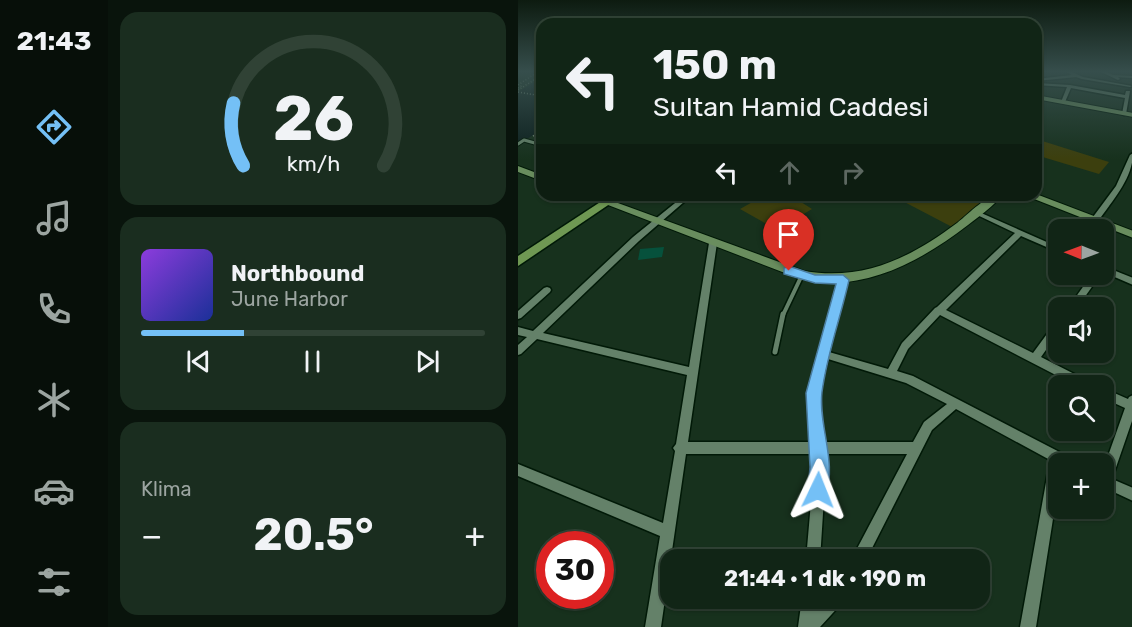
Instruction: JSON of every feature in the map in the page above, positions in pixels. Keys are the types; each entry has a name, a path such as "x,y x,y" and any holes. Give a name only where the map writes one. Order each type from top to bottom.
{"main road":[{"path":"518,262 610,201"}],"street":[{"path":"1054,100 1125,110 1133,115"},
{"path":"1125,110 1128,100"},
{"path":"1095,219 1119,186 1132,160"},
{"path":"518,169 536,176"},
{"path":"602,201 802,275 822,280 843,280 908,259 977,213 991,201"},
{"path":"518,351 682,201"},
{"path":"1042,201 1089,219"},
{"path":"977,213 1048,246"},
{"path":"1114,228 1133,235"},
{"path":"890,374 905,346 938,310 1020,233"},
{"path":"653,627 679,448 713,243"},
{"path":"1114,274 1133,282"},
{"path":"813,549 820,467 814,393 843,280"},
{"path":"518,316 547,290"},
{"path":"938,310 1066,375"},
{"path":"518,331 691,372"},
{"path":"1034,359 1048,340"},
{"path":"823,354 909,379 1051,453"},
{"path":"1114,397 1132,403 1114,453"},
{"path":"864,549 928,426 955,404"},
{"path":"679,448 916,448"},
{"path":"518,470 667,532"},
{"path":"1114,486 1133,495"},
{"path":"1028,627 1048,509"},
{"path":"808,627 809,609"},
{"path":"808,627 826,609"}],"lane":[{"path":"1125,110 1133,107"},
{"path":"518,144 524,140 536,143"},
{"path":"775,352 784,309 802,275"}],"green space":[{"path":"1042,141 1109,162 1099,174 1042,157"},
{"path":"754,201 803,201 801,202 812,209 777,230 740,209"},
{"path":"902,201 991,201 956,229"}],"water":[{"path":"518,100 536,100 536,134 518,144"}],"building":[{"path":"664,247 662,257 638,260 640,249"}],"route":[{"path":"789,271 815,279 843,280 814,393 820,467 818,490"}]}
